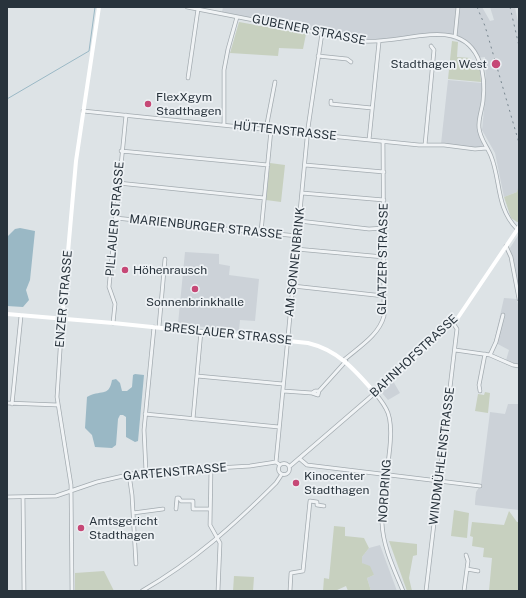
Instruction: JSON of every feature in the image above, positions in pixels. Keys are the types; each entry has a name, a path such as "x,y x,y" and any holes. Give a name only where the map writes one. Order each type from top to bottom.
{"main road":[{"name":"ENZER STRASSE","path":"62,320 76,161 99,7"},
{"name":"BAHNHOFSTRASSE","path":"374,393 453,323 518,228"},
{"name":"BRESLAUER STRASSE","path":"7,314 62,320 113,322 202,331 287,340 319,346 345,361 374,393"}],"street":[{"name":"GUBENER STRASSE","path":"187,7 361,41 379,42 436,35 455,37"},
{"path":"458,7 455,37 471,47 481,64 484,94 479,128 482,140 493,163 502,206 508,219 518,228"},
{"path":"188,78 198,9"},
{"path":"224,125 225,64 237,16"},
{"name":"AM SONNENBRINK","path":"276,462 308,133 322,33"},
{"path":"369,140 379,42"},
{"path":"425,145 434,50 431,46"},
{"path":"318,56 347,59 351,62"},
{"path":"266,129 275,82"},
{"path":"331,101 331,104 372,108"},
{"name":"HÜTTENSTRASSE","path":"83,111 369,140 425,145 444,145 475,149 487,148"},
{"name":"PILLAUER STRASSE","path":"113,322 115,304 109,287 121,150 126,115"},
{"path":"261,232 271,130"},
{"name":"GLATZER STRASSE","path":"283,391 312,393 314,390 319,391 345,361 380,327 384,316 383,141"},
{"path":"121,150 268,165"},
{"path":"305,165 384,172"},
{"path":"118,183 264,198"},
{"path":"302,193 384,200"},
{"name":"MARIENBURGER STRASSE","path":"115,218 298,236"},
{"path":"299,221 369,229 384,228"},
{"path":"506,246 511,257 519,299"},
{"path":"296,249 384,257"},
{"path":"146,472 144,443 145,414 165,259"},
{"path":"293,286 384,296"},
{"path":"490,355 500,331 503,315"},
{"path":"12,404 21,316"},
{"name":"ENZER STRASSE","path":"62,320 57,387 58,405 68,460 71,491 72,591"},
{"name":"WINDMÜHLENSTRASSE","path":"426,591 455,350 457,329 453,323"},
{"path":"193,419 202,331"},
{"path":"455,350 490,355 512,365 519,366"},
{"path":"480,391 479,385 485,354"},
{"path":"197,376 283,384"},
{"name":"BAHNHOFSTRASSE","path":"289,467 374,393"},
{"name":"NORDRING","path":"374,393 386,409 390,420 390,434 382,504 383,531 386,548 402,591"},
{"path":"7,404 58,405"},
{"path":"145,414 279,428"},
{"path":"300,459 307,465 480,486"},
{"path":"142,591 181,567 218,538 276,483 282,474 288,472 289,467 285,464 280,465 276,462"},
{"name":"GARTENSTRASSE","path":"7,497 56,496 97,482 129,474 250,466 276,462"},
{"path":"280,465 279,470 282,474"},
{"path":"210,468 210,525 218,538 220,547 218,591"},
{"path":"129,474 136,564"},
{"path":"23,497 24,591"},
{"path":"176,509 177,498 181,501 193,501 193,509 210,508"},
{"path":"290,591 291,573 303,571 310,501 317,502 317,505 324,506"},
{"path":"133,513 164,509"},
{"path":"464,591 468,561 466,555"},
{"path":"467,569 478,571"}],"shaded area":[{"path":"223,7 482,7 490,21 494,20 490,7 515,7 519,27 519,188 517,192 504,197 495,153 482,130 486,89 485,57 477,58 465,44 445,36 382,40 361,39 222,12"},
{"path":"448,80 482,83 482,98 478,128 483,146 475,148 441,144"},
{"path":"519,234 519,282 517,283 510,248"},
{"path":"185,252 219,254 219,264 230,266 229,275 259,279 255,321 240,320 239,331 178,324"},
{"path":"504,298 517,299 519,309 519,368 505,364 509,350 494,342"},
{"path":"393,381 400,393 388,400 382,393"},
{"path":"508,404 519,404 519,510 475,505 476,492 481,484 490,412 505,414"},
{"path":"380,545 397,591 371,591 367,578 374,575 362,563 362,557 369,548"}],"green space":[{"path":"239,22 306,34 303,49 279,48 278,56 230,53"},
{"path":"452,41 458,42 457,57 471,58 470,69 480,70 481,82 448,79"},
{"path":"270,163 285,165 281,202 266,200"},
{"path":"518,188 519,222 517,222 511,218 504,197 517,192"},
{"path":"485,392 490,393 488,413 475,411 478,394 484,395"},
{"path":"454,510 469,513 467,538 451,536"},
{"path":"509,511 517,522 519,522 519,591 489,591 492,558 483,557 484,548 472,546 473,537 470,536 472,522 504,525"},
{"path":"334,526 345,527 345,536 364,538 369,548 362,557 362,563 370,566 374,575 367,578 371,591 348,591 346,586 335,591 323,591 324,578 329,579"},
{"path":"389,541 417,544 417,555 413,556 409,578 412,591 407,591"},
{"path":"104,571 114,591 75,591 75,573"},
{"path":"234,576 254,577 253,591 233,591"}],"water":[{"path":"20,228 35,231 30,280 26,290 29,300 23,307 7,306 7,237 15,229"},
{"path":"133,375 144,375 138,441 135,442 126,437 126,417 120,415 118,419 116,445 112,448 95,447 92,435 85,428 87,397 106,391 111,386 112,380 116,379 120,383 122,391 127,391 132,387"}],"waterway":[{"path":"7,99 89,51 95,7"}],"railway":[{"path":"477,7 485,26 519,143"},
{"path":"510,7 519,46"}],"place":[{"name":"Stadthagen West","path":"496,64"},
{"name":"FlexXgym Stadthagen","path":"148,104"},
{"name":"Höhenrausch","path":"125,270"},
{"name":"Sonnenbrinkhalle","path":"195,289"},
{"name":"Kinocenter Stadthagen","path":"296,483"},
{"name":"Amtsgericht Stadthagen","path":"81,528"}]}
